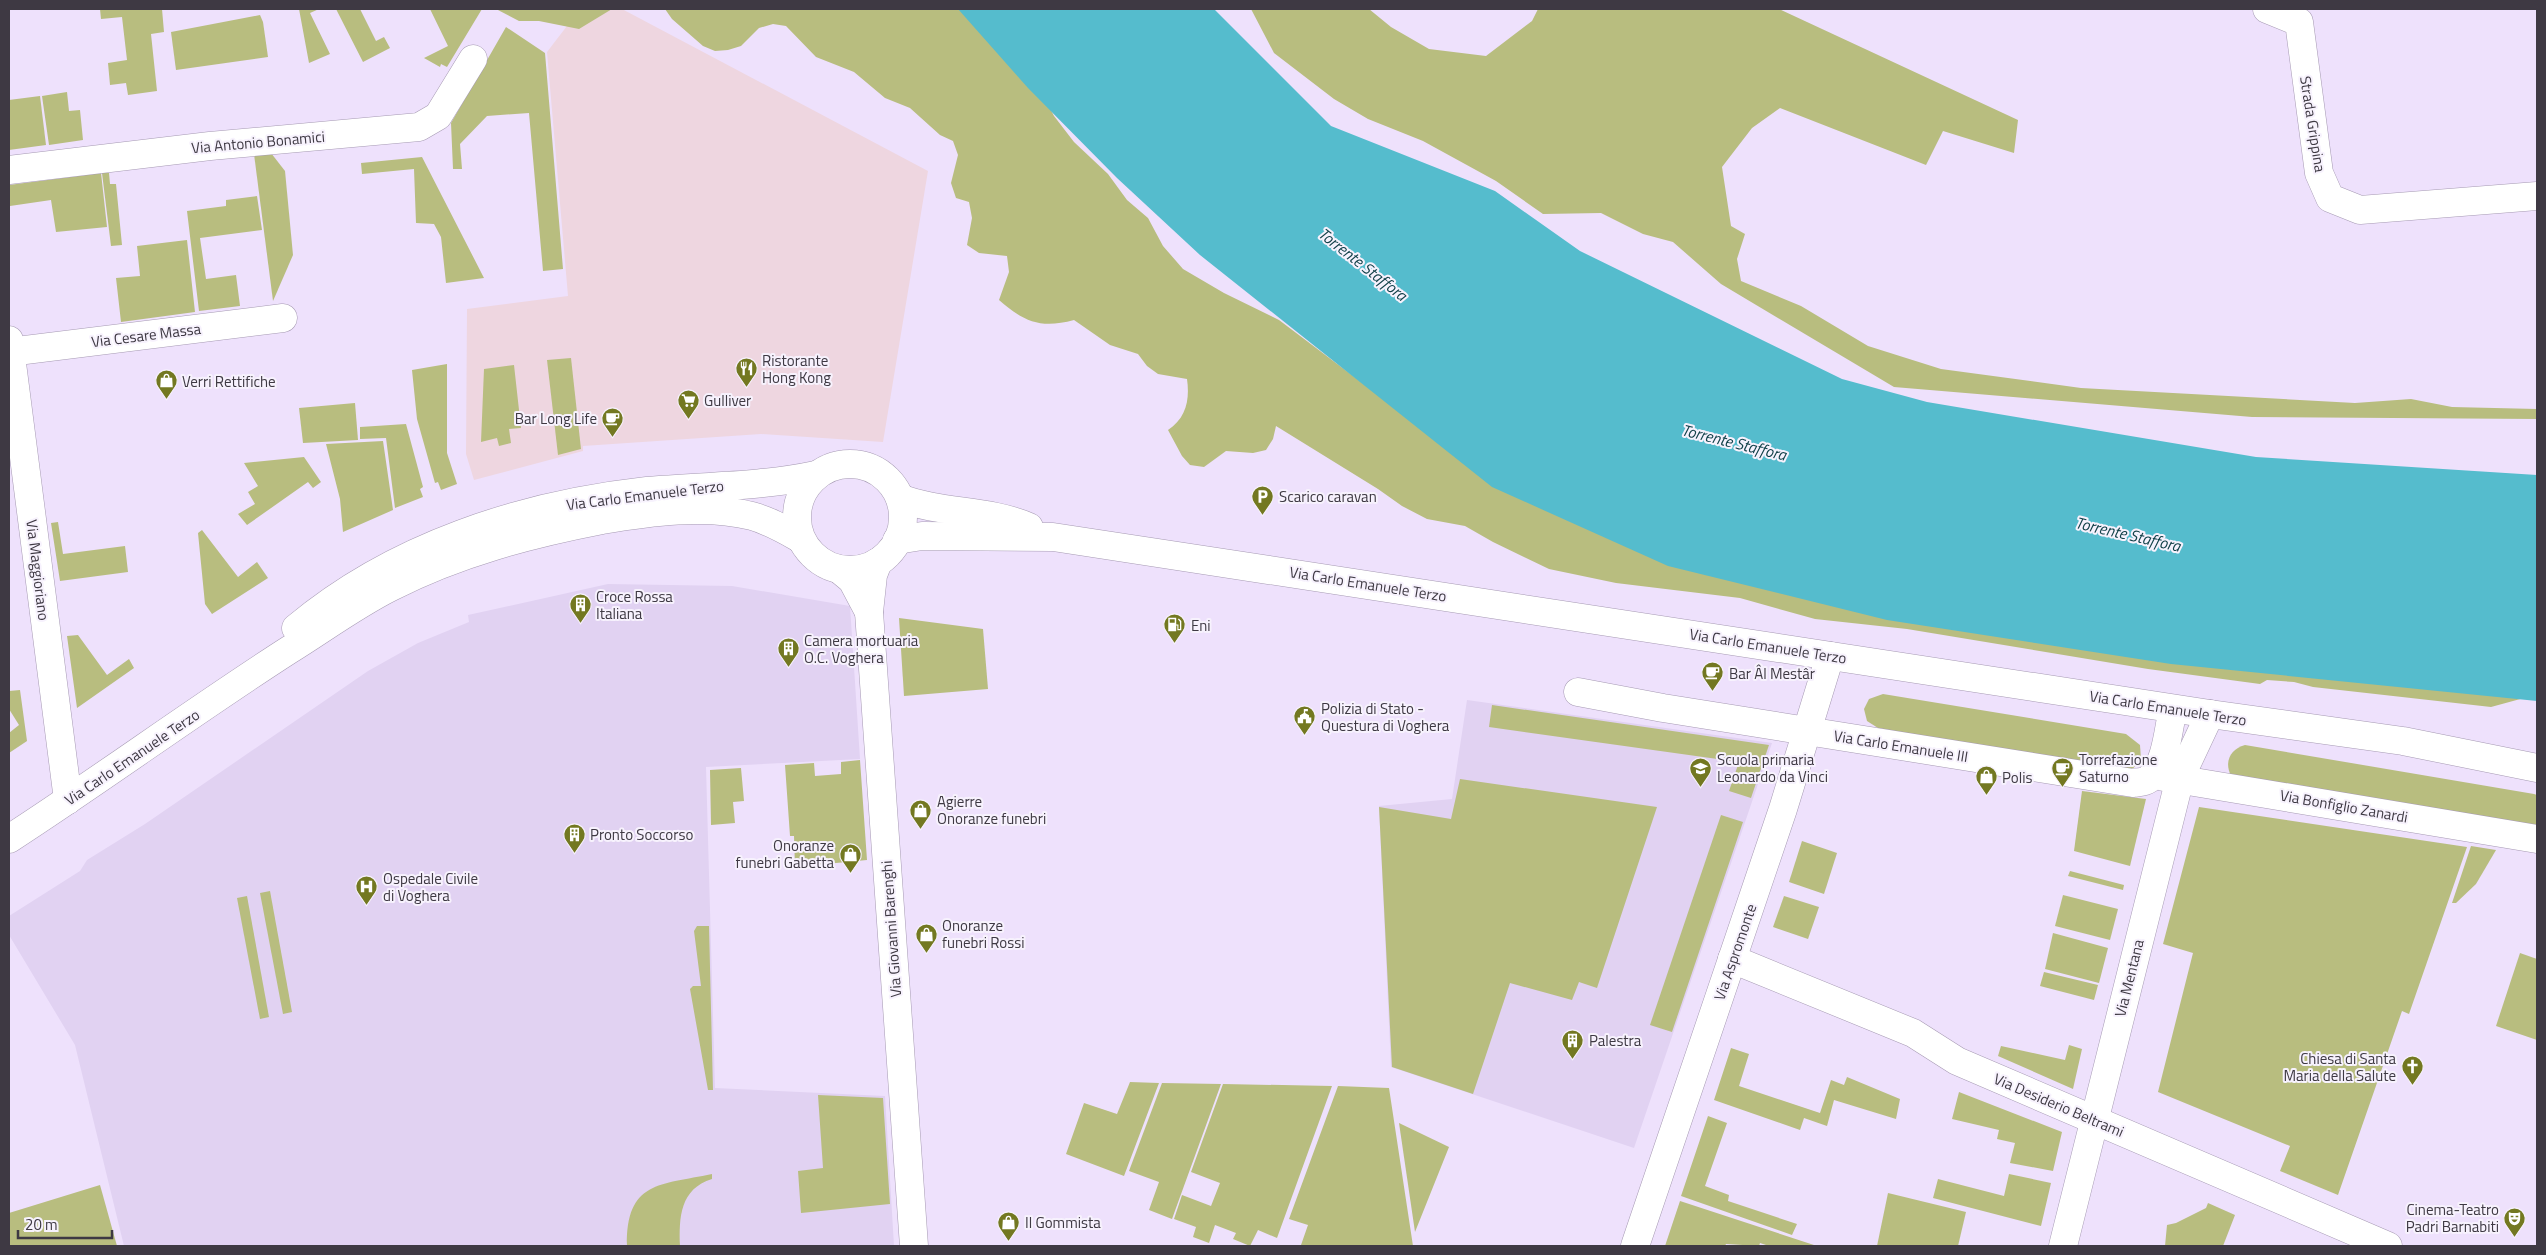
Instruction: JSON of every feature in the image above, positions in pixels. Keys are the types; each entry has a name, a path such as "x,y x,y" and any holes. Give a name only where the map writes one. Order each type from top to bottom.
{"street":[{"name":"Strada Grippina","path":"2267,9 2299,16 2319,172 2330,198 2360,210 2537,196"},
{"name":"Via Antonio Bonamici","path":"9,170 200,147 419,128 438,116 473,59"},
{"name":"Via Cesare Massa","path":"9,348 283,318"},
{"name":"Via Maggioriano","path":"9,348 68,800"},
{"name":"Via Carlo Emanuele Terzo","path":"1053,537 1024,524 917,505 900,498 894,487 885,477 862,465 849,463 831,466 816,475 804,488 798,505 796,522 801,539 810,553 824,564 840,570 866,568 888,552 922,536 1053,537 2173,709 2403,741 2483,755 2537,768"},
{"name":"Via Carlo Emanuele Terzo","path":"254,673 296,628 328,602 407,557 466,532 521,514 587,500 690,487 784,482 816,475"},
{"path":"888,552 902,527 900,498"},
{"name":"Via Carlo Emanuele Terzo","path":"9,839 254,673 393,586 491,547 558,528 666,512 728,512 768,522 801,539"},
{"name":"Via Giovanni Barenghi","path":"888,552 870,591 869,612 914,1246"},
{"name":"Via Giovanni Barenghi","path":"840,570 852,580 869,612"},
{"name":"Via Aspromonte","path":"1635,1246 1732,959 1830,656"},
{"name":"Via Carlo Emanuele III","path":"1578,692 1806,731 2133,783 2151,778"},
{"path":"2151,778 2162,758 2173,709"},
{"name":"Via Mentana","path":"2063,1246 2180,778 2210,714"},
{"name":"Via Carlo Emanuele Terzo","path":"2483,755 2537,756"},
{"name":"Via Bonfiglio Zanardi","path":"2151,778 2167,776 2180,778 2537,839"},
{"name":"Via Desiderio Beltrami","path":"1732,959 1913,1033 1944,1054 2388,1246"}],"shaded area":[{"path":"580,9 622,9 928,171 883,442 761,434 583,446 583,451 474,480 466,454 467,309 568,296 547,52"},
{"name":"Ospedale Civile di Voghera","path":"608,584 732,586 850,606 860,759 706,767 715,1088 885,1096 894,1246 124,1246 75,1045 9,935 9,916 80,871 87,860 145,824 368,671 418,643 469,622 468,615"},
{"name":"Scuola primaria Leonardo da Vinci","path":"1467,700 1772,743 1634,1148 1391,1067 1379,806 1452,799"}],"green space":[{"path":"100,9 162,9 164,32 151,34 157,91 128,95 126,83 110,85 108,63 127,60 122,17 101,19"},
{"path":"299,9 319,9 310,13 330,54 309,63"},
{"path":"336,9 360,9 376,41 384,37 390,48 363,62"},
{"path":"430,9 482,9 447,67 441,64 440,67 424,58 448,46"},
{"path":"496,9 612,9 579,29 539,21 519,21"},
{"path":"665,9 971,9 1039,87 1054,116 1074,142 1108,174 1127,200 1148,218 1163,246 1183,269 1224,293 1279,320 1373,391 2524,698 2491,707 2313,687 2294,682 2267,680 2260,684 2148,669 1907,629 1815,619 1740,598 1616,583 1549,569 1465,526 1427,519 1402,506 1276,426 1273,439 1266,450 1253,453 1226,451 1204,467 1190,465 1182,456 1168,430 1183,414 1188,394 1187,379 1158,374 1147,366 1138,354 1110,345 1074,320 1052,324 1034,322 1017,314 999,300 1009,272 1007,256 979,253 967,245 972,218 969,202 956,198 951,183 958,155 953,141 940,135 910,108 885,98 854,72 816,57 786,26 773,24 759,28 741,46 715,51 703,46 672,19"},
{"path":"1251,9 1369,9 1391,27 1429,49 1486,56 1532,21 1538,9 1779,9 2018,120 2014,153 1943,131 1926,165 1780,108 1752,128 1722,167 1731,226 1745,234 1737,259 1741,281 1801,306 1868,346 1941,369 2081,388 2355,403 2411,399 2452,407 2537,409 2537,419 2252,417 1894,387 1721,284 1673,242 1643,234 1601,213 1543,214 1496,181 1423,141 1368,119 1334,99 1274,53"},
{"path":"260,15 263,22 268,57 176,70 171,32"},
{"path":"506,27 545,53 563,269 543,271 529,113 487,116 460,144 462,169 453,169 451,123"},
{"path":"67,92 69,111 80,110 83,140 49,145 42,96"},
{"path":"40,96 46,145 9,150 9,100"},
{"path":"271,153 285,171 293,255 273,301 254,154"},
{"path":"422,157 484,278 446,283 441,237 434,224 416,223 414,169 362,174 361,163"},
{"path":"101,173 107,227 56,232 51,200 10,206 9,185"},
{"path":"102,173 109,173 110,184 116,184 122,245 111,246"},
{"path":"257,196 262,230 200,238 206,279 236,275 240,306 199,311 187,211 226,206 226,200"},
{"path":"187,240 195,312 121,322 116,278 140,276 137,246"},
{"path":"571,358 581,449 558,455 547,360"},
{"path":"447,364 447,453 457,484 441,490 438,482 435,483 417,419 412,370"},
{"path":"514,365 521,428 509,429 511,443 499,446 497,438 481,442 484,369"},
{"path":"355,403 358,440 303,443 299,408"},
{"path":"406,424 423,487 420,489 423,497 395,508 386,438 360,439 360,427"},
{"path":"383,441 393,510 343,532 340,499 326,444"},
{"path":"304,457 321,482 313,488 308,482 247,525 238,514 255,504 248,492 258,486 244,463"},
{"path":"58,522 63,554 125,546 128,572 60,581 51,523"},
{"path":"202,530 238,577 257,562 268,578 212,614 205,604 198,533"},
{"path":"899,618 983,629 988,689 904,696"},
{"path":"78,635 107,675 129,659 134,668 77,708 67,636"},
{"path":"20,690 27,741 9,753 9,733 19,725 9,709 9,691"},
{"path":"1883,694 2126,734 2140,745 2141,759 2131,771 2121,774 1878,728 1867,721 1864,709 1869,699"},
{"path":"1492,705 1769,745 1751,798 1729,791 1739,762 1489,727"},
{"path":"2245,745 2534,794 2537,795 2537,827 2231,776 2228,761 2232,753"},
{"path":"860,760 867,860 795,867 794,836 790,836 785,765 814,763 815,776 841,774 841,762"},
{"path":"741,768 744,801 733,802 735,823 711,825 710,770"},
{"path":"1460,779 1657,807 1597,988 1579,982 1572,1000 1510,983 1473,1094 1392,1067 1379,807 1451,819"},
{"path":"2082,791 2146,799 2130,866 2074,851"},
{"path":"2199,807 2467,847 2409,1014 2402,1011 2338,1195 2280,1171 2290,1146 2158,1092 2193,953 2163,944"},
{"path":"1721,815 1743,822 1672,1032 1650,1025"},
{"path":"1802,841 1837,853 1824,894 1789,882"},
{"path":"2471,846 2496,850 2476,884 2456,903 2452,903"},
{"path":"2070,871 2124,885 2123,890 2068,876"},
{"path":"270,891 292,1012 283,1014 260,893"},
{"path":"2063,895 2118,909 2110,940 2055,926"},
{"path":"247,896 269,1017 260,1019 237,898"},
{"path":"1784,896 1819,907 1808,939 1773,927"},
{"path":"697,926 709,926 713,1090 708,1090 690,989 693,986 701,986 694,931"},
{"path":"2053,933 2108,948 2099,983 2045,969"},
{"path":"2520,953 2537,959 2537,1040 2496,1026"},
{"path":"2044,972 2098,985 2094,1000 2040,986"},
{"path":"2069,1045 2082,1049 2073,1089 1998,1056 2001,1046 2065,1060"},
{"path":"1731,1048 1749,1054 1739,1086 1820,1113 1831,1080 1844,1085 1847,1077 1900,1099 1896,1119 1834,1100 1827,1126 1804,1118 1800,1130 1714,1100"},
{"path":"1130,1082 1159,1083 1124,1176 1066,1154 1084,1103 1117,1114"},
{"path":"1162,1083 1221,1084 1172,1219 1149,1210 1159,1182 1129,1171"},
{"path":"1223,1084 1332,1086 1277,1238 1258,1230 1250,1246 1233,1239 1236,1233 1215,1225 1209,1243 1193,1237 1196,1227 1174,1219 1182,1195 1211,1206 1220,1183 1191,1172"},
{"path":"1338,1086 1389,1088 1413,1246 1301,1245 1308,1225 1289,1219"},
{"path":"1959,1092 2062,1132 2053,1171 2010,1163 2015,1143 1997,1139 1999,1130 1952,1119"},
{"path":"818,1095 883,1098 890,1204 801,1213 798,1171 823,1168"},
{"path":"1708,1116 1727,1123 1705,1186 1729,1195 1728,1201 1797,1224 1792,1235 1681,1196"},
{"path":"1399,1123 1449,1147 1415,1232"},
{"path":"712,1174 712,1179 693,1190 684,1205 680,1225 680,1246 627,1246 628,1225 633,1209 640,1198 662,1184"},
{"path":"2009,1174 2051,1183 2041,1226 1933,1198 1938,1179 2004,1196"},
{"path":"100,1185 117,1246 10,1246 9,1213"},
{"path":"1888,1193 1966,1212 1958,1246 1877,1246"},
{"path":"1680,1201 1817,1246 1769,1246 1760,1243 1759,1246 1726,1244 1725,1246 1665,1246"},
{"path":"2208,1203 2235,1215 2223,1246 2165,1246 2167,1225 2176,1223 2206,1208"}],"water":[{"name":"Torrente Staffora","path":"958,9 1214,9 1331,126 1495,191 1580,251 1842,379 1927,402 2256,457 2537,475 2537,701 2171,664 1887,620 1668,566 1492,487 1200,255 1117,178 1028,88"}],"place":[{"name":"Ristorante Hong Kong","path":"746,388"},
{"name":"Verri Rettifiche","path":"166,400"},
{"name":"Gulliver","path":"688,419"},
{"name":"Bar Long Life","path":"613,437"},
{"name":"Scarico caravan","path":"1263,515"},
{"name":"Croce Rossa Italiana","path":"580,624"},
{"name":"Eni","path":"1175,644"},
{"name":"Camera mortuaria O.C. Voghera","path":"788,668"},
{"name":"Bar Âl Mestâr","path":"1713,692"},
{"name":"Polizia di Stato - Questura di Voghera","path":"1305,736"},
{"name":"Scuola primaria Leonardo da Vinci","path":"1701,787"},
{"name":"Torrefazione Saturno","path":"2063,787"},
{"name":"Polis","path":"1986,796"},
{"name":"Agierre Onoranze funebri","path":"921,829"},
{"name":"Pronto Soccorso","path":"574,853"},
{"name":"Onoranze funebri Gabetta","path":"850,873"},
{"name":"Ospedale Civile di Voghera","path":"367,906"},
{"name":"Onoranze funebri Rossi","path":"926,953"},
{"name":"Palestra","path":"1573,1059"},
{"name":"Chiesa di Santa Maria della Salute","path":"2412,1086"},
{"name":"Cinema-Teatro Padri Barnabiti","path":"2515,1237"},
{"name":"Il Gommista","path":"1009,1241"}]}
